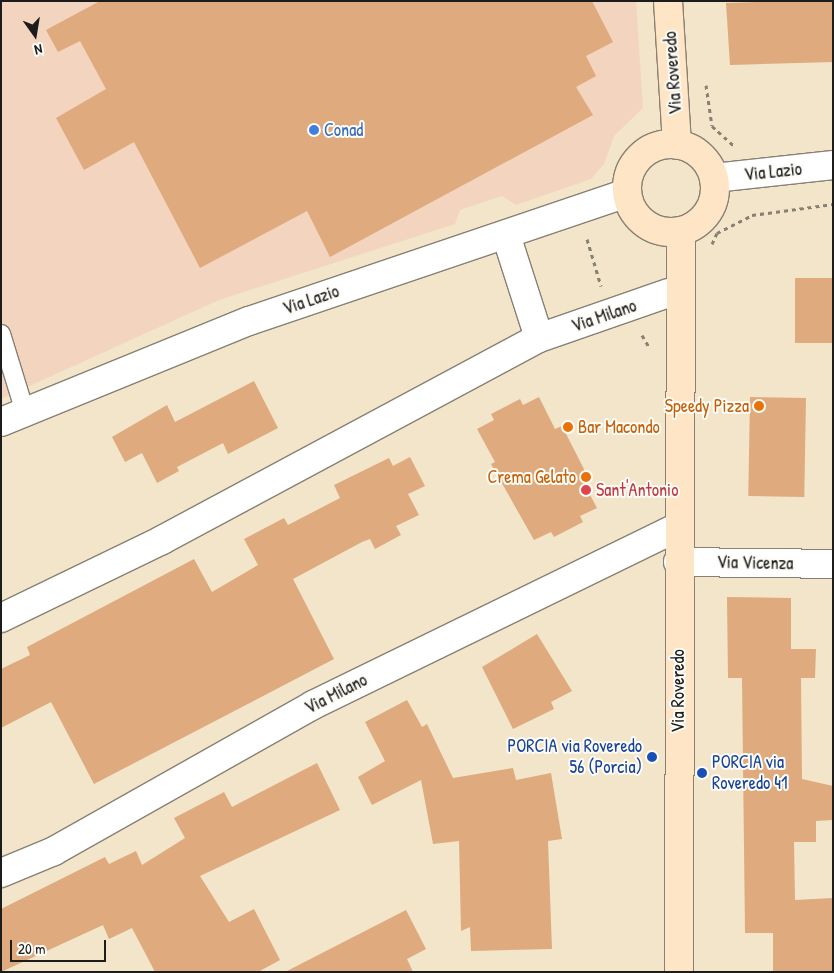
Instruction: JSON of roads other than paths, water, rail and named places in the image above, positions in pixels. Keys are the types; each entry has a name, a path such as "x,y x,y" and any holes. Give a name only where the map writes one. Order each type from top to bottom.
{"main road":[{"name":"Via Roveredo","path":"668,1 677,145"},
{"path":"677,145 700,156 714,178 708,211 672,232 638,218 627,193 632,167 640,156 651,149 677,145"},
{"name":"Via Roveredo","path":"672,232 668,293 678,410 679,972"},
{"name":"Via Roveredo","path":"672,232 684,351 678,410"}],"street":[{"name":"Via Lazio","path":"714,178 833,165"},
{"name":"Via Lazio","path":"13,417 249,321 627,193"},
{"path":"506,235 539,338"},
{"name":"Via Milano","path":"1,618 162,540 539,338 668,293"},
{"name":"Via Milano","path":"1,873 54,850 313,705 678,527"},
{"name":"Via Vicenza","path":"678,562 833,564"}],"lane":[{"path":"1,334 13,417"}],"place":[{"name":"Conad","path":"314,130"},
{"name":"Speedy Pizza","path":"759,406"},
{"name":"Bar Macondo","path":"568,427"},
{"name":"Crema Gelato","path":"586,477"},
{"name":"Sant'Antonio","path":"586,490"},
{"name":"PORCIA via Roveredo 56 (Porcia)","path":"652,757"},
{"name":"PORCIA via Roveredo 41","path":"702,773"}]}
